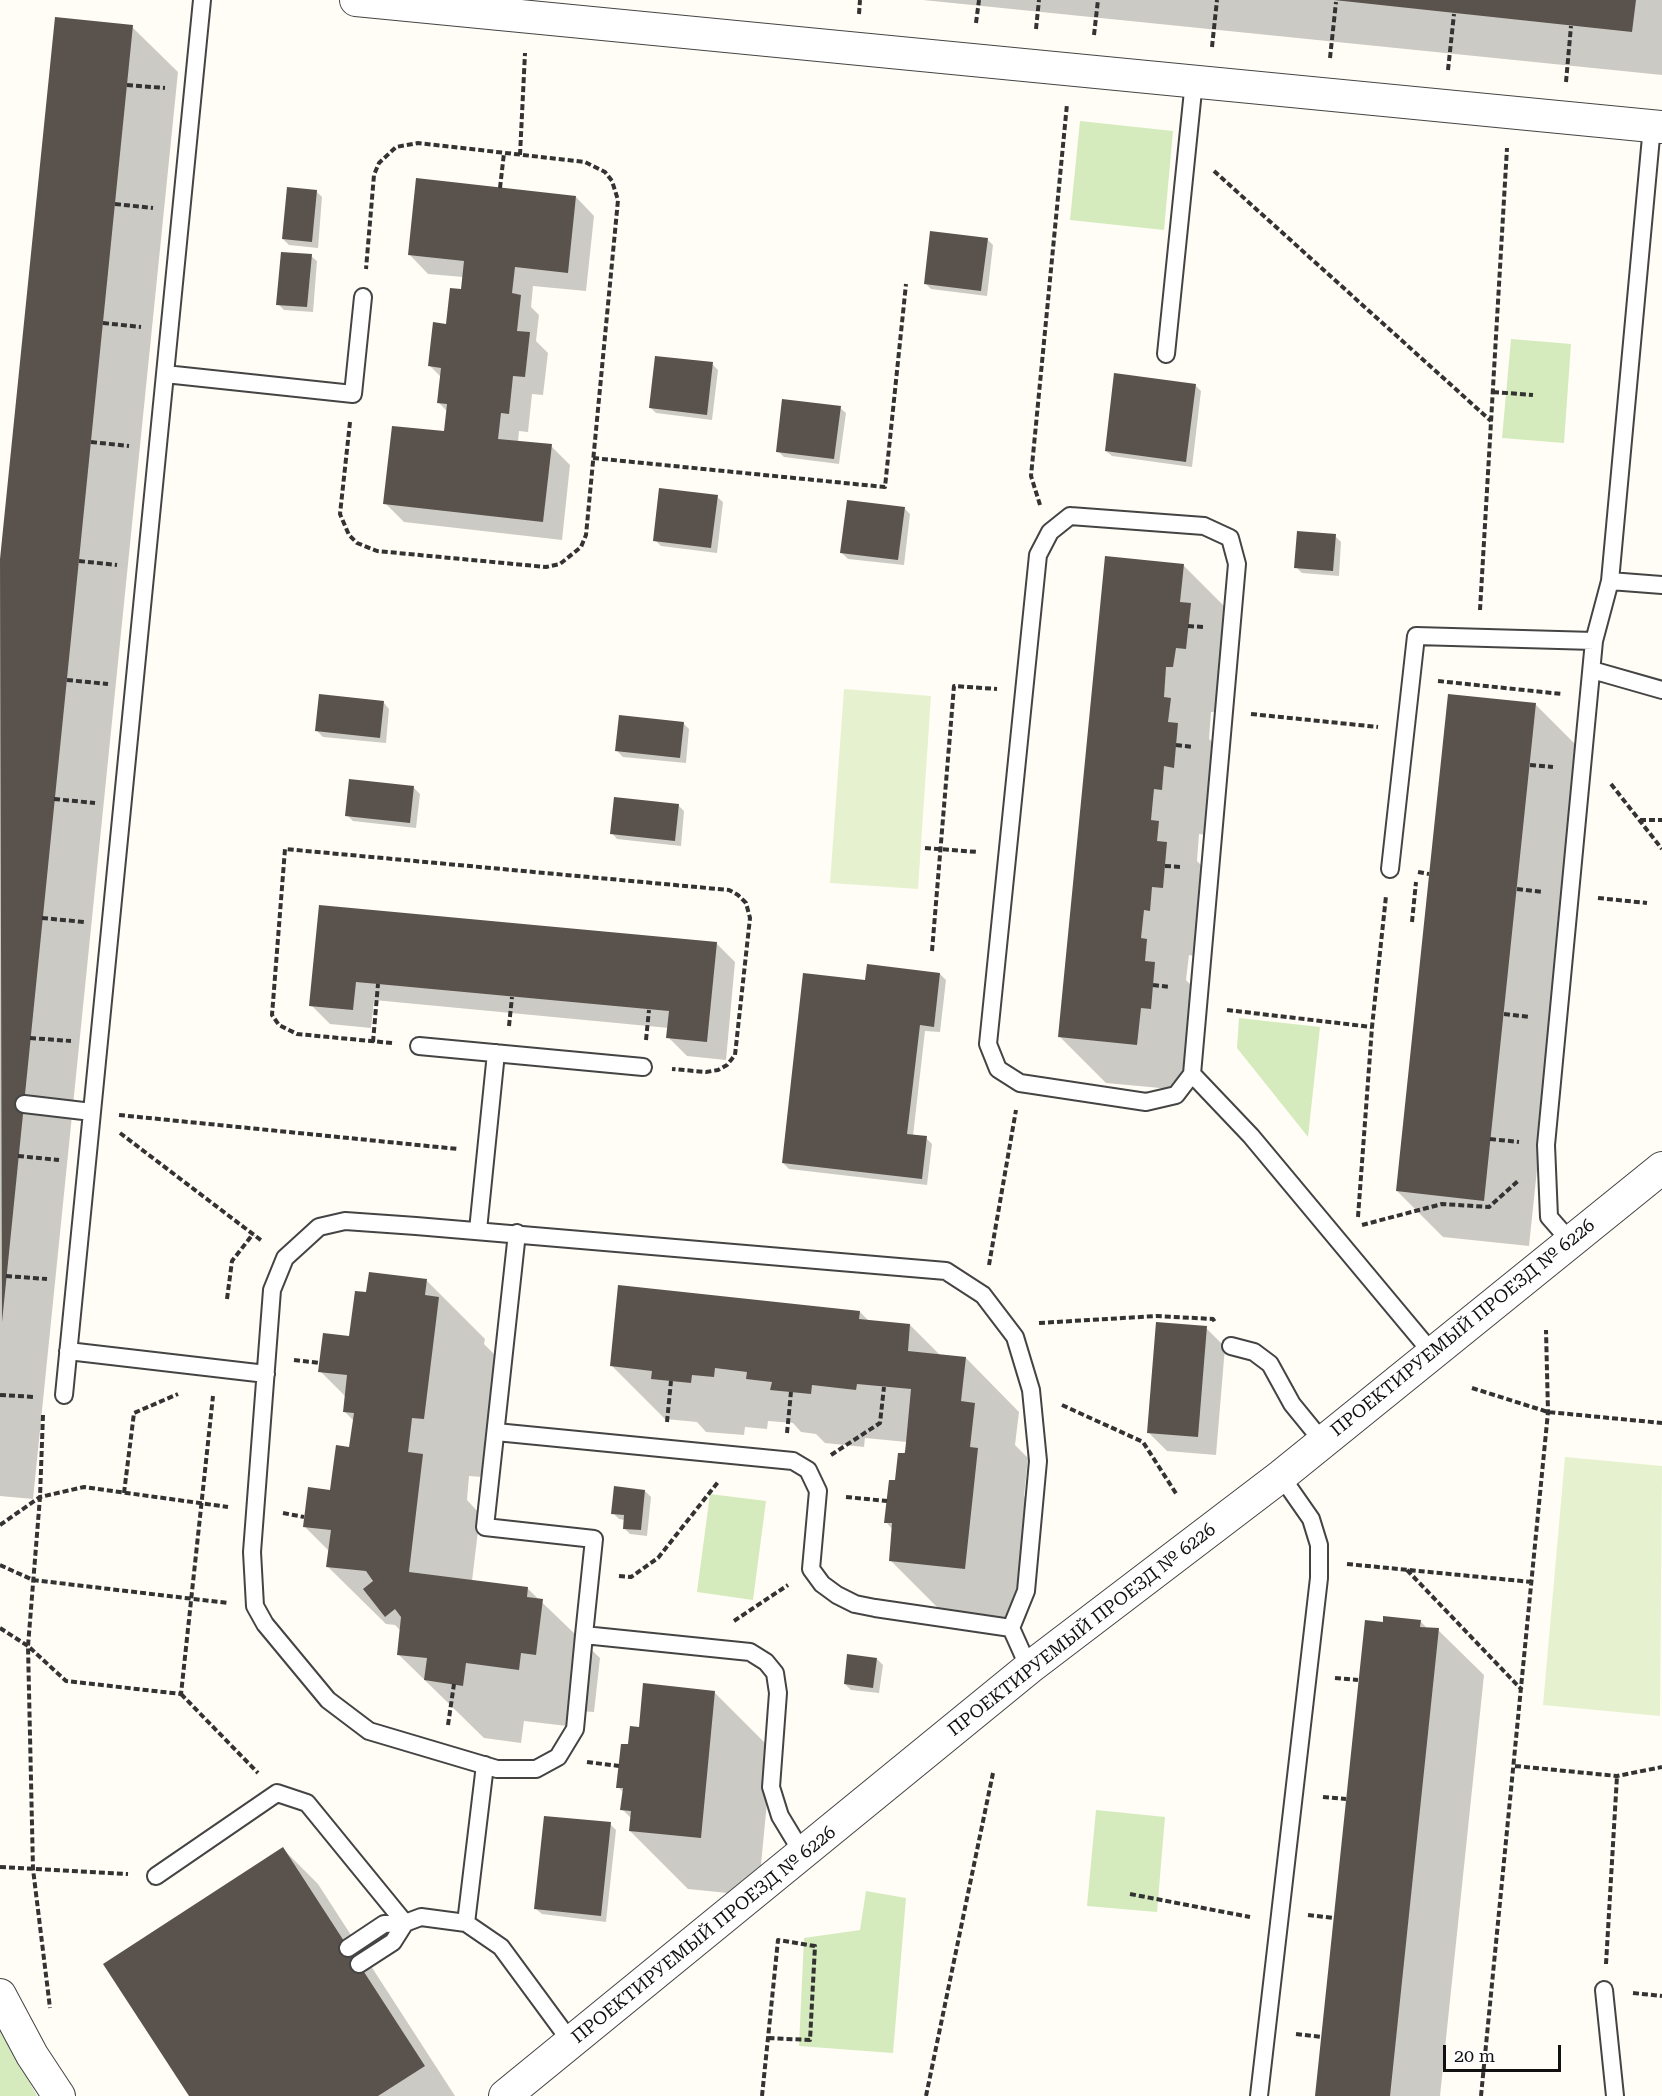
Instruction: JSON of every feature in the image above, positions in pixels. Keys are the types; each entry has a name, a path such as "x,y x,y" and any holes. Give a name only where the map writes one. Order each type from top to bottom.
{"street":[{"path":"356,0 1657,126"},
{"name":"ПРОЕКТИРУЕМЫЙ ПРОЕЗД № 6226","path":"505,2096 1029,1668 1281,1476 1662,1168"},
{"path":"0,1995 32,2055 59,2096"}],"lane":[{"path":"64,1395 202,0"},
{"path":"1166,354 1194,81"},
{"path":"1570,1241 1549,1217 1546,1145 1594,641 1610,581 1657,126"},
{"path":"165,374 353,394 363,297"},
{"path":"1070,516 1204,526 1230,538 1237,564 1200,1006 1192,1074 1176,1095 1146,1102 1020,1083 998,1069 987,1044 1024,692 1038,555 1050,532 1070,516"},
{"path":"1610,581 1662,585"},
{"path":"1390,869 1416,636 1594,641"},
{"path":"1592,670 1662,690"},
{"path":"419,1046 643,1067"},
{"path":"478,1230 496,1053"},
{"path":"1192,1074 1251,1136 1433,1354"},
{"path":"24,1104 92,1112"},
{"path":"516,1233 485,1527 594,1539 575,1729 558,1757 537,1769 497,1769 369,1731 328,1700 264,1624 255,1606 252,1577 272,1290 285,1258 319,1227 345,1221 516,1233 946,1271 983,1295 1015,1336 1031,1390 1038,1461 1026,1591 1011,1628 1029,1668"},
{"path":"1231,1346 1254,1352 1270,1364 1292,1404 1323,1442"},
{"path":"68,1351 266,1374"},
{"path":"496,1432 793,1461 808,1470 815,1480 818,1494 811,1569 822,1584 855,1604 1011,1628"},
{"path":"1258,2096 1319,1562 1319,1545 1311,1518 1281,1476"},
{"path":"584,1635 750,1652 766,1662 775,1673 778,1693 771,1787 780,1816 803,1854"},
{"path":"466,1923 485,1765"},
{"path":"156,1876 277,1793 307,1803 405,1923"},
{"path":"348,1948 384,1924 405,1923 421,1917 466,1923 501,1947 571,2042"},
{"path":"359,1964 393,1942 405,1923"},
{"path":"1605,1990 1616,2096"}],"path":[{"path":"858,16 860,0"},
{"path":"976,27 979,0"},
{"path":"1035,33 1039,0"},
{"path":"1094,39 1098,0"},
{"path":"1212,50 1217,0"},
{"path":"1330,61 1336,2"},
{"path":"1448,72 1454,14"},
{"path":"1566,84 1571,26"},
{"path":"520,155 525,43"},
{"path":"127,85 193,91"},
{"path":"1050,532 1031,476 1068,95"},
{"path":"1478,638 1508,138"},
{"path":"353,394 340,514 349,535 367,548 546,567 560,564 581,547 586,535 618,200 616,190 612,181 596,166 585,162 418,143 396,147 386,154 374,175 363,297"},
{"path":"1187,147 1491,421"},
{"path":"500,188 504,153"},
{"path":"115,204 181,211"},
{"path":"593,458 885,487 906,284"},
{"path":"103,323 169,329"},
{"path":"1493,392 1533,395"},
{"path":"91,442 158,448"},
{"path":"79,561 146,567"},
{"path":"1411,678 1589,697"},
{"path":"66,680 134,687"},
{"path":"932,951 954,686 1024,692"},
{"path":"1224,712 1405,729"},
{"path":"1584,750 1662,849"},
{"path":"54,799 122,806"},
{"path":"1639,820 1662,820"},
{"path":"925,848 1007,855"},
{"path":"419,1046 297,1035 279,1026 272,1014 285,849 729,890 738,895 746,903 750,918 735,1055 727,1065 706,1072 643,1067"},
{"path":"1390,869 1372,1027 1358,1226 1442,1204 1489,1207 1514,1182 1546,1170"},
{"path":"1412,922 1417,872"},
{"path":"1570,895 1647,903"},
{"path":"42,918 110,924"},
{"path":"373,1042 378,984"},
{"path":"1200,1006 1372,1027"},
{"path":"30,1038 99,1043"},
{"path":"983,1295 1020,1083"},
{"path":"92,1112 486,1151"},
{"path":"92,1112 285,1258"},
{"path":"18,1156 87,1162"},
{"path":"227,1299 232,1261 253,1234"},
{"path":"6,1276 75,1281"},
{"path":"1015,1336 1042,1321 1157,1316 1213,1319 1231,1346"},
{"path":"1481,2096 1548,1412 1546,1330"},
{"path":"181,1694 216,1369"},
{"path":"664,1448 671,1381"},
{"path":"808,1470 880,1423 884,1387"},
{"path":"1472,1388 1548,1412 1662,1424"},
{"path":"1031,1390 1143,1442 1177,1495"},
{"path":"784,1460 791,1392"},
{"path":"0,1395 44,1397"},
{"path":"124,1493 134,1413 169,1398"},
{"path":"44,1408 40,1497 28,1646 33,1869 51,2015"},
{"path":"590,1575 631,1577 658,1558 739,1455"},
{"path":"0,1525 40,1497 84,1486 202,1505 255,1509"},
{"path":"818,1494 887,1501"},
{"path":"1319,1562 1532,1582"},
{"path":"0,1565 33,1580 255,1606"},
{"path":"697,1646 811,1569"},
{"path":"1407,1570 1522,1690"},
{"path":"0,1628 28,1646 66,1681 181,1694 277,1793"},
{"path":"444,1754 454,1684"},
{"path":"1515,1767 1617,1776 1662,1767"},
{"path":"926,2096 993,1773"},
{"path":"1605,1990 1617,1776"},
{"path":"0,1867 156,1876"},
{"path":"1130,1894 1226,1915"},
{"path":"762,2096 778,1940 815,1946 810,2040 768,2038"}],"green space":[{"path":"1080,121 1173,131 1164,230 1070,220"},
{"path":"1511,339 1571,344 1564,443 1502,438"},
{"path":"844,689 931,696 918,889 830,883"},
{"path":"1239,1018 1320,1027 1308,1137 1237,1048"},
{"path":"1565,1457 1662,1466 1660,1716 1543,1705"},
{"path":"710,1494 766,1501 753,1600 697,1592"},
{"path":"1096,1810 1165,1817 1157,1912 1087,1906"},
{"path":"866,1891 906,1898 893,2053 799,2046 804,1938 860,1930"},
{"path":"0,2028 37,2096 0,2096"}],"building":[{"path":"1334,0 1636,0 1632,32"},
{"path":"55,17 133,25 2,1322 0,559"},
{"path":"416,178 576,196 568,273 515,267 512,293 521,295 517,331 530,332 525,377 513,376 509,414 501,413 498,439 552,444 543,522 383,504 392,426 444,431 447,404 437,403 441,368 428,366 433,322 446,324 450,288 461,289 464,261 408,255"},
{"path":"287,187 317,190 312,242 282,239"},
{"path":"930,231 988,238 981,291 924,284"},
{"path":"281,252 312,254 307,307 276,305"},
{"path":"655,356 713,362 707,415 649,408"},
{"path":"1114,373 1196,384 1186,462 1105,451"},
{"path":"782,399 841,406 834,459 776,452"},
{"path":"659,488 718,495 711,548 653,541"},
{"path":"847,500 905,507 898,560 840,553"},
{"path":"1297,531 1336,534 1333,571 1294,568"},
{"path":"1105,556 1184,564 1180,602 1191,603 1186,649 1176,648 1173,667 1166,667 1164,697 1171,698 1168,722 1178,723 1174,768 1164,766 1162,790 1154,789 1151,820 1159,821 1157,841 1167,842 1163,888 1152,887 1150,911 1144,910 1141,938 1147,939 1145,961 1155,962 1151,1009 1141,1008 1137,1045 1058,1037"},
{"path":"319,694 384,701 380,738 315,731"},
{"path":"1448,694 1536,703 1484,1201 1396,1191"},
{"path":"619,715 684,722 680,758 615,751"},
{"path":"349,779 414,786 410,823 345,816"},
{"path":"614,797 679,804 675,841 610,834"},
{"path":"319,905 717,942 707,1042 666,1038 669,1011 356,982 353,1010 309,1006"},
{"path":"867,964 940,973 934,1027 920,1025 907,1134 927,1136 922,1179 782,1163 803,973 865,980"},
{"path":"369,1272 427,1279 425,1295 439,1297 424,1419 412,1418 408,1452 423,1454 409,1572 528,1587 527,1597 543,1599 536,1655 521,1653 519,1670 466,1663 463,1686 424,1680 427,1658 397,1655 401,1617 395,1609 385,1617 363,1589 373,1581 366,1571 326,1567 331,1530 303,1527 308,1487 330,1490 336,1445 349,1447 354,1413 343,1412 347,1375 318,1372 323,1333 349,1336 355,1291 366,1292"},
{"path":"618,1285 860,1311 859,1319 910,1324 908,1351 966,1357 961,1401 975,1403 970,1447 978,1448 965,1569 889,1561 892,1523 884,1523 889,1480 895,1480 898,1453 905,1453 911,1389 857,1384 856,1390 812,1385 811,1394 770,1390 772,1382 746,1379 747,1372 715,1368 714,1377 692,1375 691,1383 651,1379 652,1371 610,1366"},
{"path":"1156,1322 1207,1326 1198,1437 1147,1433"},
{"path":"614,1486 645,1490 641,1530 623,1529 624,1515 611,1514"},
{"path":"1383,1616 1421,1620 1420,1627 1439,1628 1390,2096 1315,2096 1365,1620 1383,1622"},
{"path":"847,1654 877,1658 873,1688 844,1684"},
{"path":"643,1683 715,1691 701,1838 629,1831 631,1811 620,1810 623,1788 616,1788 621,1744 628,1744 630,1726 639,1727"},
{"path":"544,1816 611,1822 601,1916 534,1909"},
{"path":"283,1847 425,2066 378,2096 189,2096 103,1964"}]}
